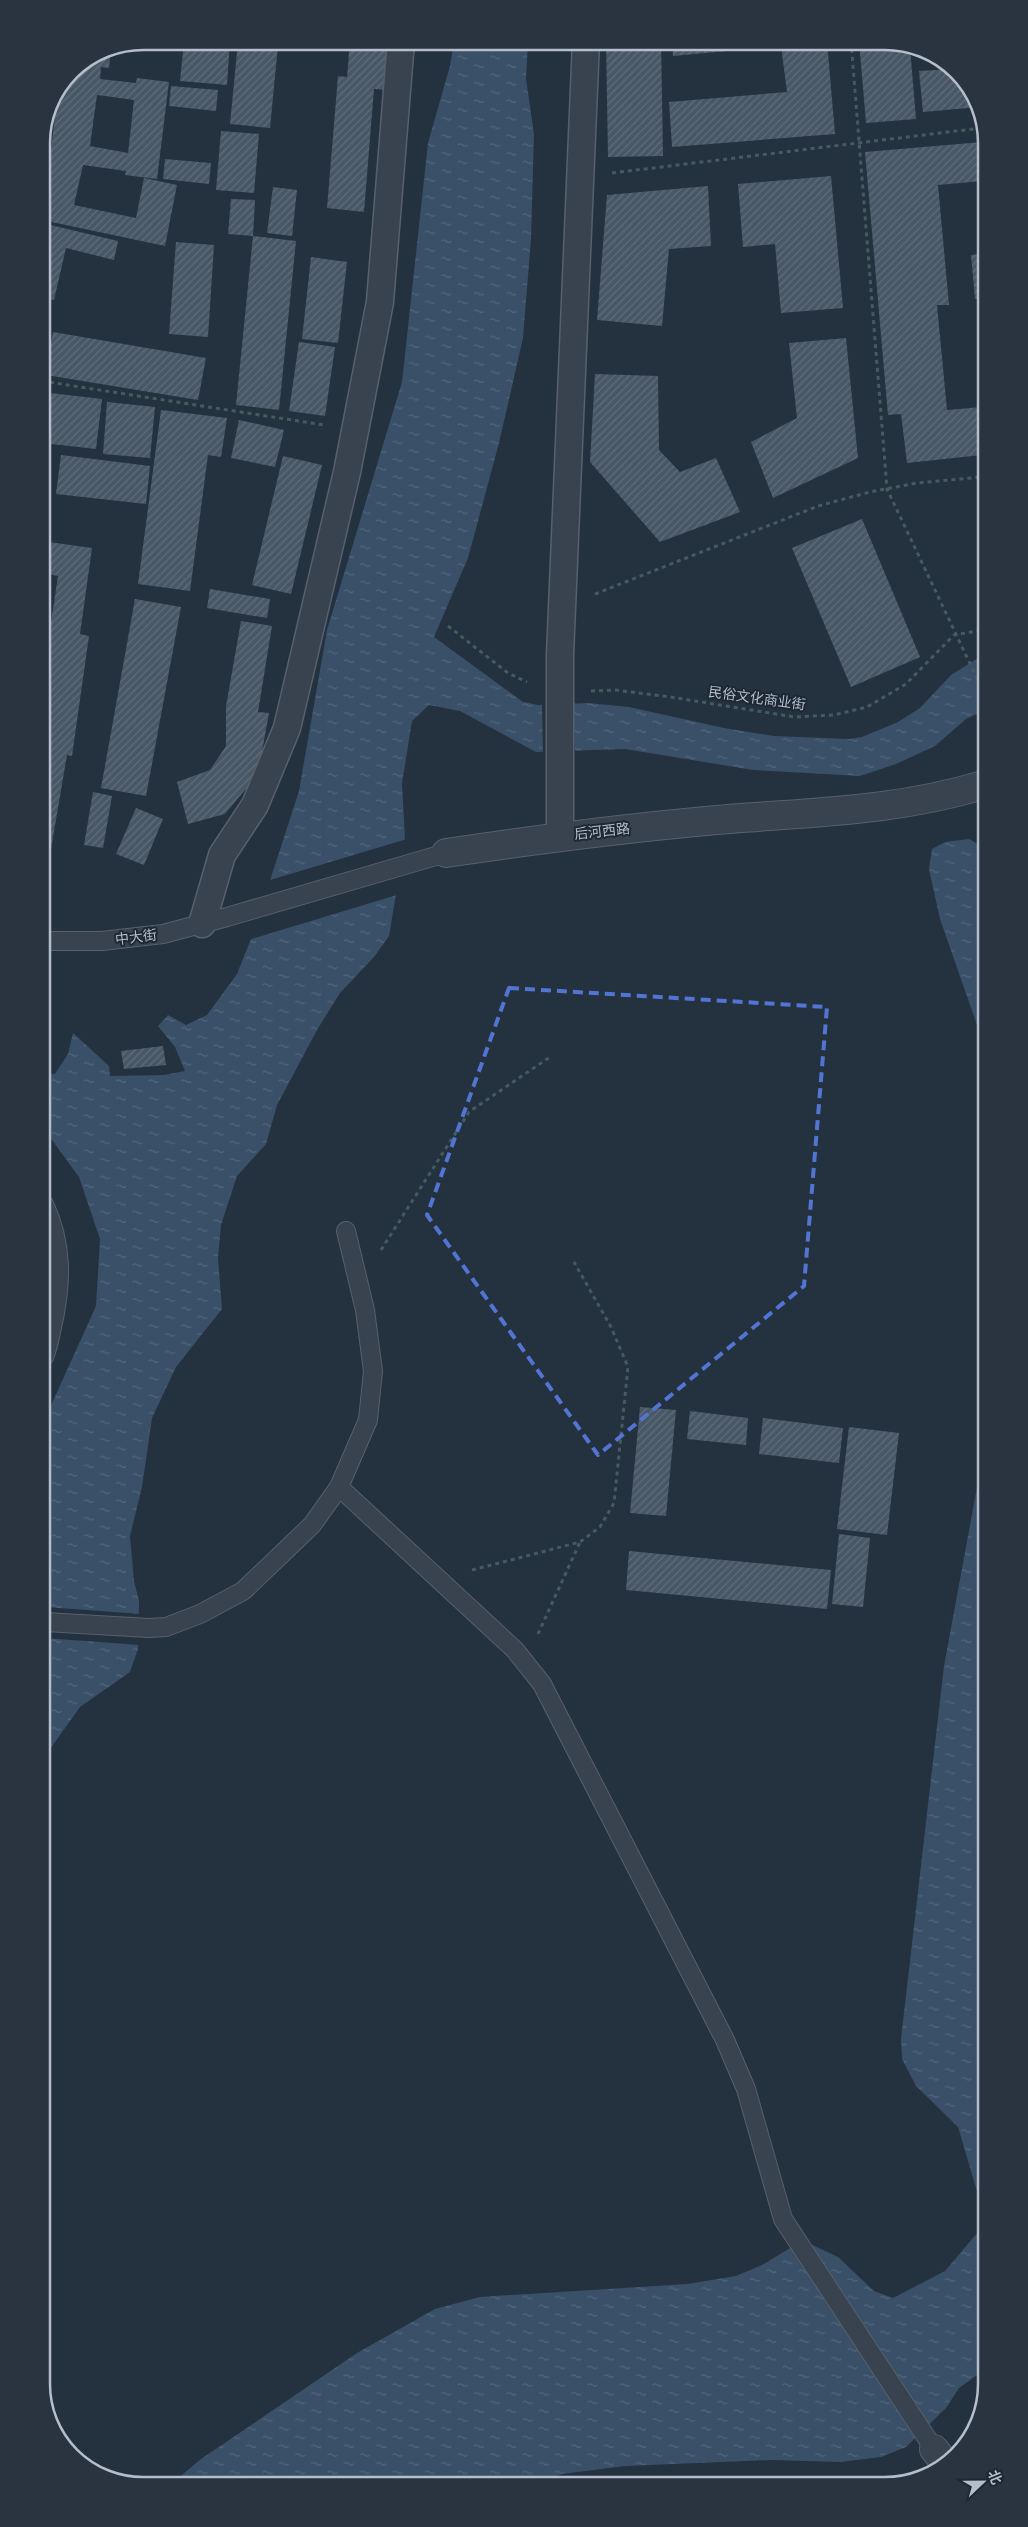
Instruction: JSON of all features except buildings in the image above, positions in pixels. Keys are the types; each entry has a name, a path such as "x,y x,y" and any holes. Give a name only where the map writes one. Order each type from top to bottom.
{"street":[{"path":"202,924 222,855 255,805 287,728 355,430 380,302 401,50"},
{"path":"560,836 563,607 586,50"},
{"name":"后河西路","path":"446,853 560,836 706,821 880,808 947,796 978,787"}],"lane":[{"name":"后河西路","path":"227,917 446,853"},
{"name":"中大街","path":"50,941 102,941 163,934 227,917"},
{"path":"50,1222 57,1244 61,1275 58,1304 50,1334"},
{"path":"50,1622 149,1628 166,1627 200,1614 243,1591 312,1525 339,1487 368,1420 373,1371 359,1284 346,1231"},
{"path":"339,1487 515,1650 542,1684 725,2040 746,2089 783,2219 939,2456"}],"path":[{"path":"851,50 887,489 954,635 978,681"},
{"path":"581,176 977,129"},
{"path":"50,382 355,430"},
{"path":"563,607 818,506 887,489 978,477"},
{"name":"民俗文化商业街","path":"448,626 508,673 538,688 561,692 616,690 795,718 834,715 867,707 906,684 954,635"},
{"path":"954,635 978,631"},
{"path":"359,1284 469,1112 550,1057"},
{"path":"439,1579 580,1542 600,1527 614,1503 628,1367 611,1327 574,1262"},
{"path":"525,1662 580,1542"}],"highlighted area":[{"path":"509,988 827,1007 804,1286 598,1455 427,1215"}],"water":[{"path":"453,50 528,50 526,79 534,134 531,239 523,338 499,443 468,558 434,637 523,702 538,705 588,703 629,707 724,728 774,736 849,739 862,737 898,722 920,708 951,675 978,658 978,713 966,719 935,746 896,764 860,776 753,770 625,749 536,752 460,711 429,705 412,721 402,784 405,839 389,936 374,957 340,993 317,1030 277,1105 266,1144 237,1176 221,1225 218,1258 222,1309 176,1367 152,1418 142,1487 130,1536 134,1581 139,1601 138,1649 130,1672 80,1707 50,1749 50,1408 96,1306 100,1239 79,1177 50,1137 50,1074 55,1074 68,1054 73,1033 109,1066 110,1076 164,1075 185,1071 175,1047 158,1026 168,1015 186,1025 207,1015 237,974 251,939 299,791 327,630 402,382 428,143 450,66"},
{"path":"969,839 978,844 978,1028 940,919 929,869 932,849 945,842"},
{"path":"978,1482 978,2195 958,2127 916,2086 902,2059 901,2039 944,1666"},
{"path":"978,2232 978,2374 959,2388 946,2408 906,2447 881,2457 841,2462 772,2460 625,2466 562,2474 554,2477 180,2477 201,2459 357,2353 435,2309 480,2297 687,2284 736,2276 762,2265 792,2247 808,2243 838,2257 874,2291 893,2298 945,2271"}],"pier":[{"path":"573,701 575,753 543,754 542,703"},
{"path":"407,839 400,894 248,940 267,881"},
{"path":"50,1607 141,1614 140,1645 50,1638"}]}
